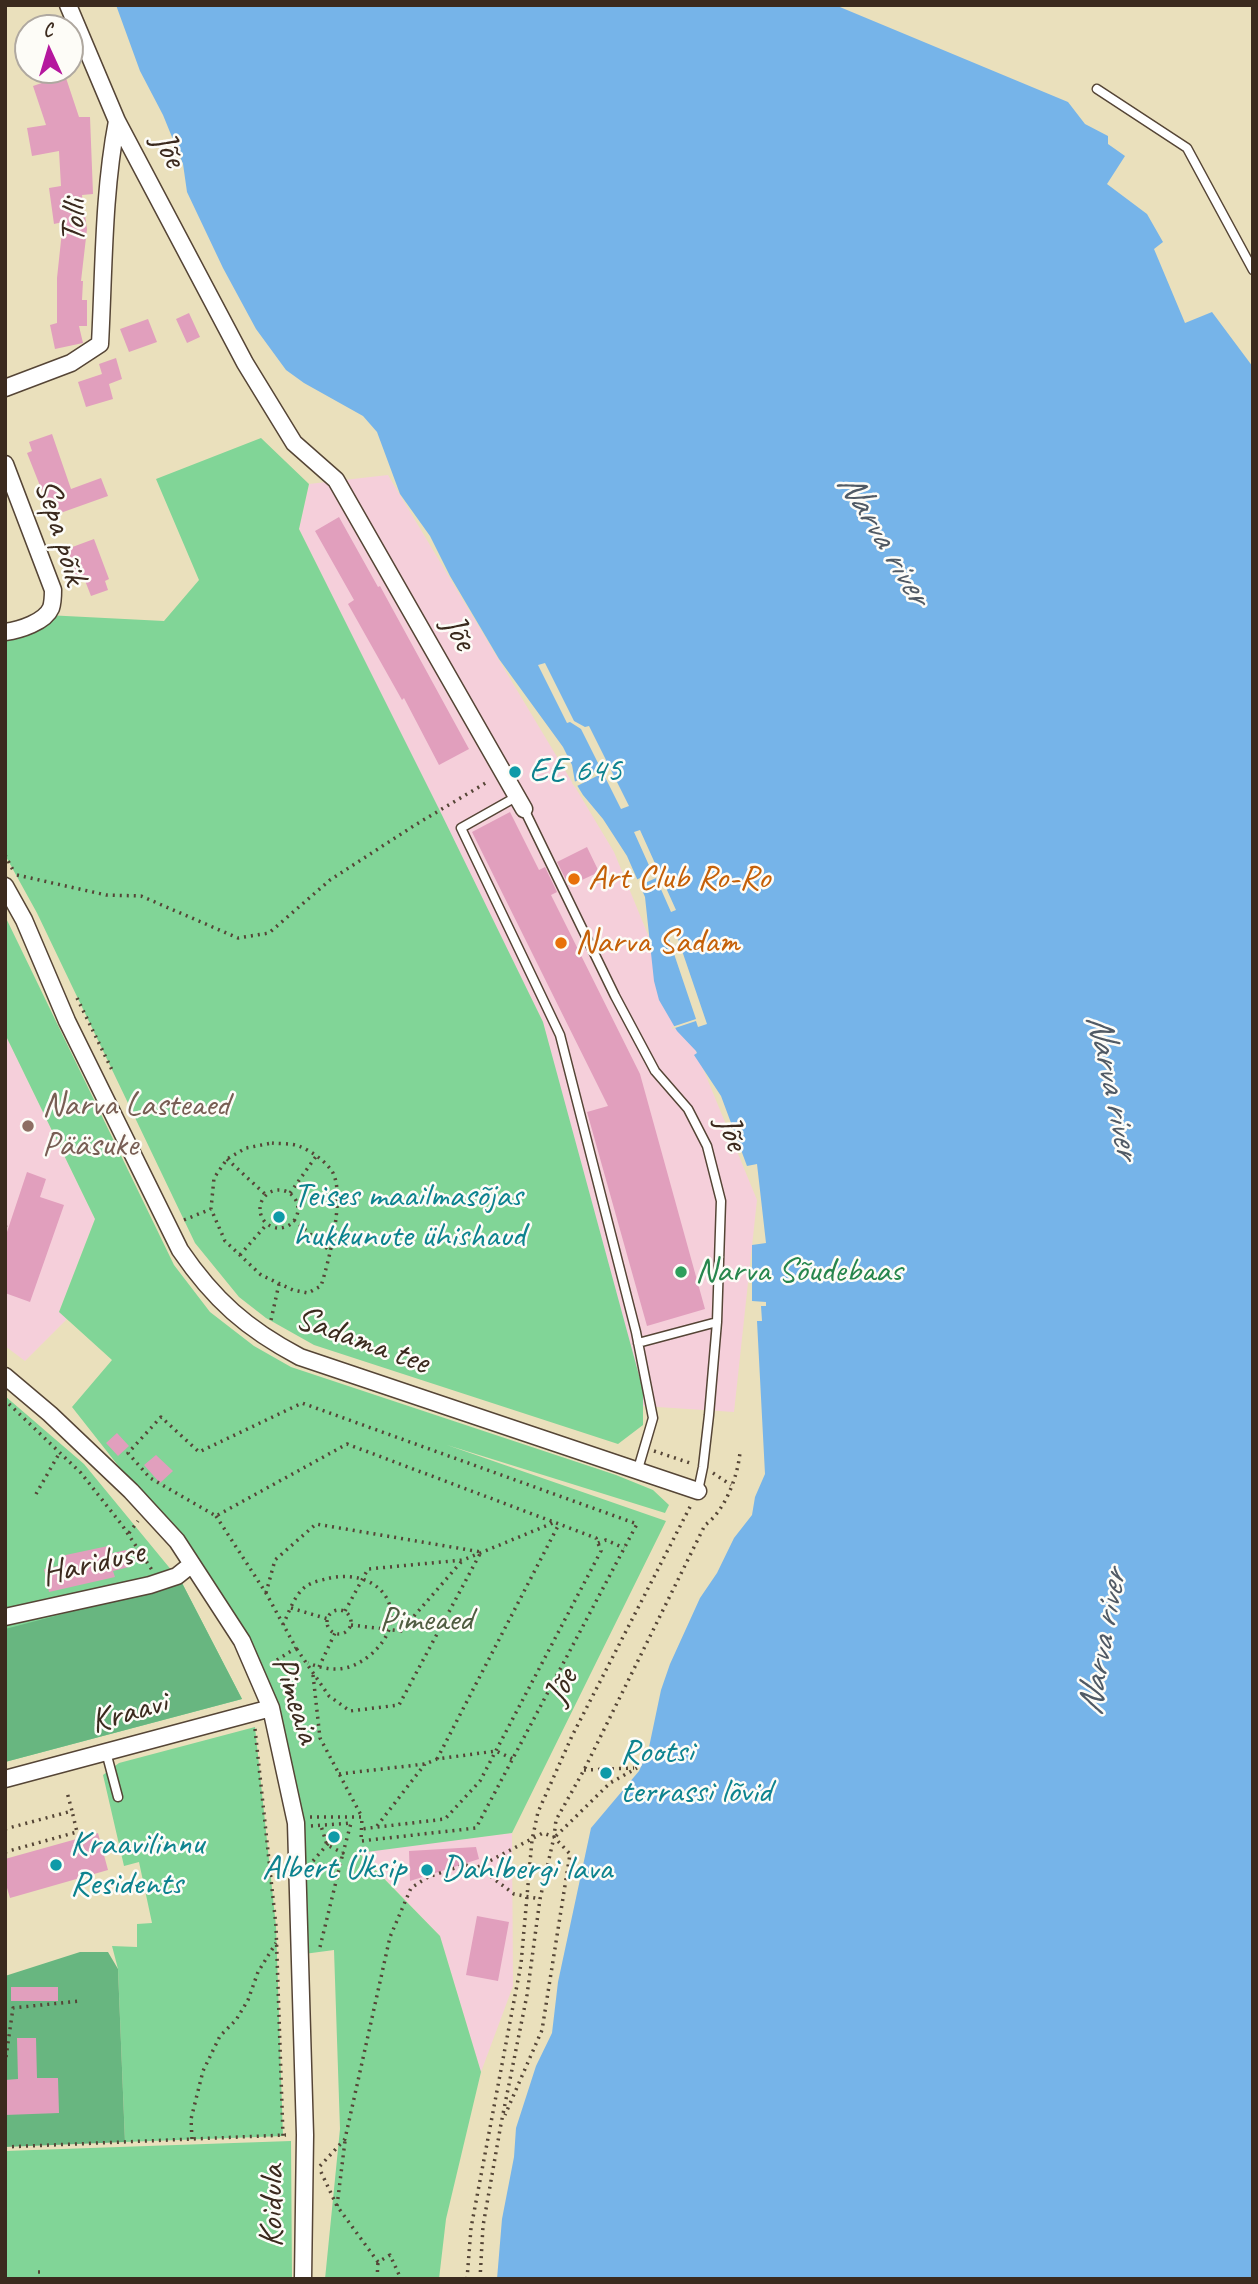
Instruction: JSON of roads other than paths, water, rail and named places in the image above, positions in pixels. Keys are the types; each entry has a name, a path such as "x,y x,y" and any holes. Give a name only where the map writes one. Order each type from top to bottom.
{"street":[{"path":"68,5 117,121"},
{"name":"Tolli","path":"5,388 71,363 100,344 108,187 117,121"},
{"name":"Jõe","path":"117,121 245,363 295,443 336,480 520,803"},
{"name":"Sepa põik","path":"5,464 53,590 53,605 47,615 17,631 5,632"},
{"name":"Sadama tee","path":"14,882 24,920 67,1021 180,1250 204,1283 228,1309 256,1332 300,1357 698,1490"},
{"name":"Pimeaia","path":"5,1376 50,1414 131,1491 177,1541 242,1642 271,1708 296,1823 305,2135"},
{"name":"Hariduse","path":"5,1617 160,1581 177,1576 192,1564"},
{"name":"Kraavi","path":"5,1779 271,1708"},
{"name":"Koidula","path":"303,2279 305,2135"}],"lane":[{"path":"1097,89 1187,148 1253,270"},
{"path":"520,803 461,828 560,1035 638,1343 653,1418 638,1469"},
{"name":"Jõe","path":"520,803 655,1071 688,1109 707,1146 721,1201 717,1322 703,1467 698,1490"},
{"path":"638,1343 717,1322"},
{"path":"106,1752 118,1797"}],"water":[{"name":"Narva river","path":"116,5 835,5 1068,102 1085,124 1108,136 1108,144 1125,156 1107,184 1147,214 1163,242 1154,249 1185,323 1212,312 1253,367 1253,2279 497,2279 502,2219 514,2157 516,2128 536,2066 552,2033 558,1982 591,1828 639,1771 648,1752 661,1690 670,1664 700,1598 717,1573 734,1538 752,1515 755,1497 765,1474 757,1321 762,1321 761,1306 766,1306 766,1302 752,1301 752,1245 766,1243 757,1164 747,1166 721,1096 694,1055 696,1051 677,1031 659,1000 654,981 645,897 627,856 603,819 583,795 575,782 572,765 563,747 499,659 450,576 430,536 400,494 377,432 363,416 286,370 256,329 187,192 183,164 163,115 140,71"}],"place":[{"name":"EE 645","path":"515,772"},
{"name":"Art Club Ro-Ro","path":"574,879"},
{"name":"Narva Sadam","path":"561,943"},
{"name":"Narva Lasteaed Pääsuke","path":"28,1126"},
{"name":"Teises maailmasõjas hukkunute ühishaud","path":"279,1217"},
{"name":"Narva Sõudebaas","path":"681,1272"},
{"name":"Rootsi terrassi lõvid","path":"606,1773"},
{"name":"Albert Üksip","path":"334,1837"},
{"name":"Kraavilinnu Residents","path":"56,1865"},
{"name":"Dahlbergi lava","path":"427,1870"}],"park label":[{"name":"Pimeaed","path":"426,1621"}]}
